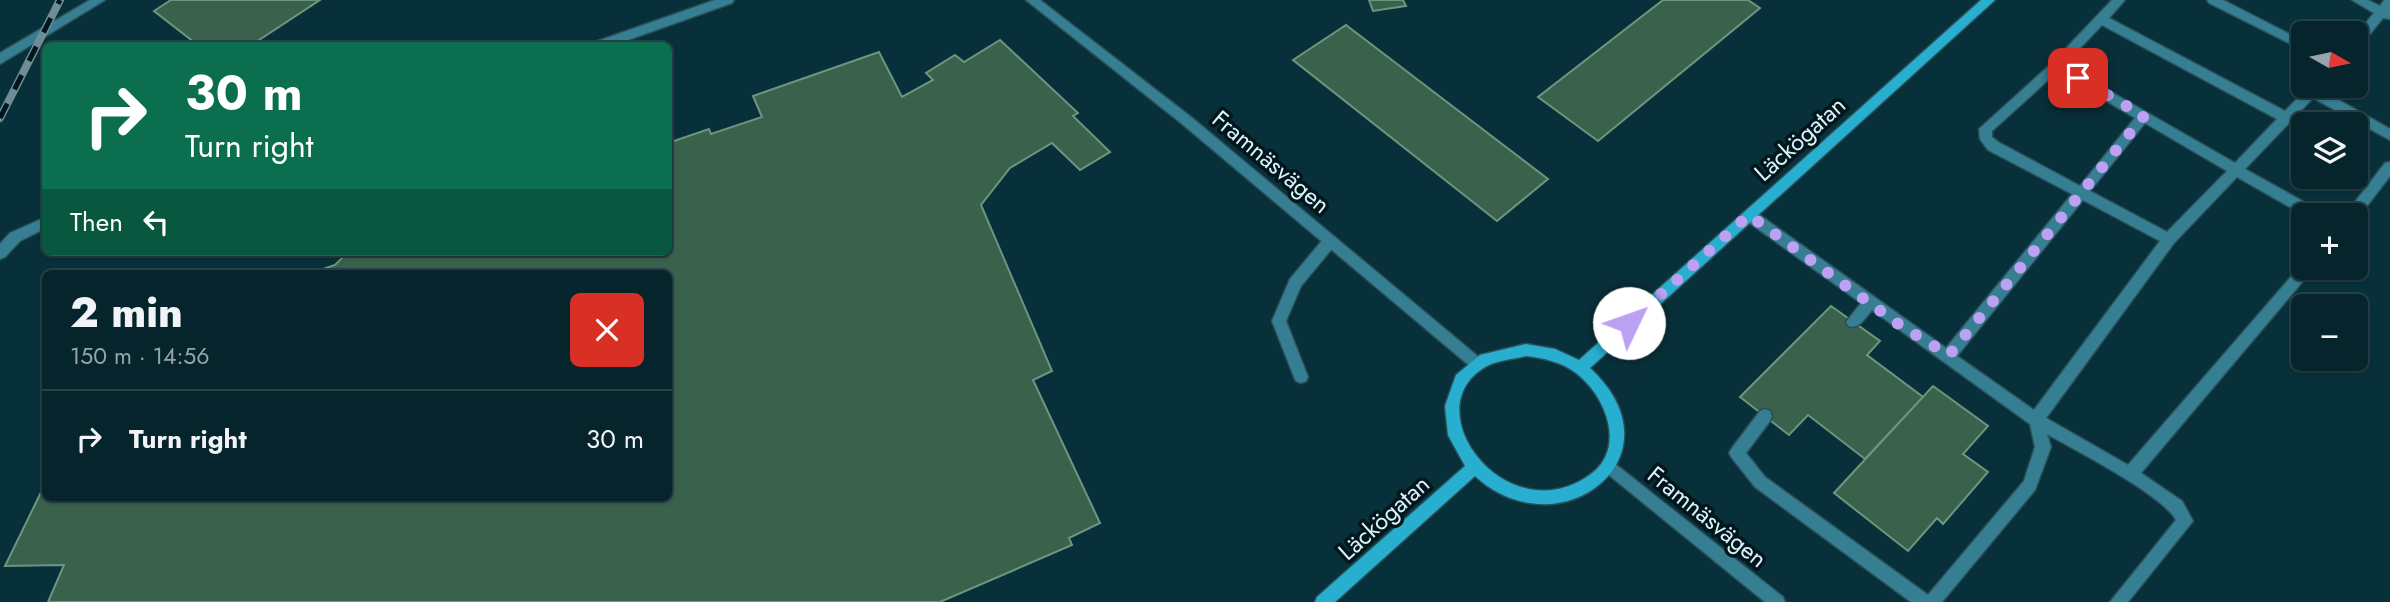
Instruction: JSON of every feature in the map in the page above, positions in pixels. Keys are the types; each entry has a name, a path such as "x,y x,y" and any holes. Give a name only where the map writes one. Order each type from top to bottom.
{"main road":[{"name":"Läckögatan","path":"1580,368 1989,0"},
{"path":"1526,349 1564,358 1580,368 1608,397 1615,414 1618,433 1616,450 1609,466 1596,481 1578,492 1558,497 1535,497 1512,492 1492,482 1474,468 1456,441 1450,411 1462,376 1476,363 1491,355 1526,349"},
{"name":"Läckögatan","path":"1323,602 1474,468"}],"street":[{"path":"0,59 99,0"},
{"path":"607,42 727,0"},
{"name":"Framnäsvägen","path":"1032,0 1186,120 1476,363"},
{"path":"2119,0 2103,20 2056,66 1985,130 1986,139 1993,146 2169,239"},
{"path":"2213,0 2291,40"},
{"path":"2358,0 2386,14"},
{"path":"2368,31 2386,14 2390,1"},
{"path":"2103,20 2286,118"},
{"path":"2056,66 2295,203"},
{"path":"2036,420 2169,239 2305,98"},
{"path":"2331,98 2390,135"},
{"path":"1949,355 2144,116"},
{"path":"2362,203 2390,167"},
{"path":"1749,215 1949,355 2036,420 2130,474 2177,506 2185,521 2118,602"},
{"path":"0,253 15,237 42,224"},
{"path":"1301,377 1279,321 1294,284 1330,241"},
{"path":"2130,474 2298,280"},
{"path":"1853,322 1870,302"},
{"path":"1765,416 1737,453 1760,482 1924,602"},
{"path":"1932,602 2029,485 2043,447 2036,420"},
{"name":"Framnäsvägen","path":"1609,466 1777,602"}],"building":[{"path":"171,0 320,0 256,42 194,42 154,11"},
{"path":"1369,0 1403,0 1406,6 1373,11"},
{"path":"1663,0 1748,0 1760,8 1598,141 1538,97"},
{"path":"1346,25 1548,179 1497,221 1293,60"},
{"path":"1000,40 1078,113 1073,116 1110,152 1080,170 1052,143 1010,168 981,205 1052,371 1033,380 1100,523 1069,538 1072,545 940,602 48,602 64,565 5,566 42,490 42,501 672,501 672,270 320,270 335,265 344,256 672,256 672,142 709,129 711,134 762,117 753,96 879,52 902,97 933,80 926,73 955,55 964,62"},
{"path":"1831,306 1880,341 1867,355 1923,397 1865,459 1808,415 1789,435 1740,397"},
{"path":"1933,386 1988,426 1963,454 1988,472 1943,524 1937,518 1908,551 1834,493"}],"railway":[{"path":"0,118 60,0"}],"route":[{"path":"1629,323 1749,215 1901,326 1949,355 2144,116 2078,78"}]}
